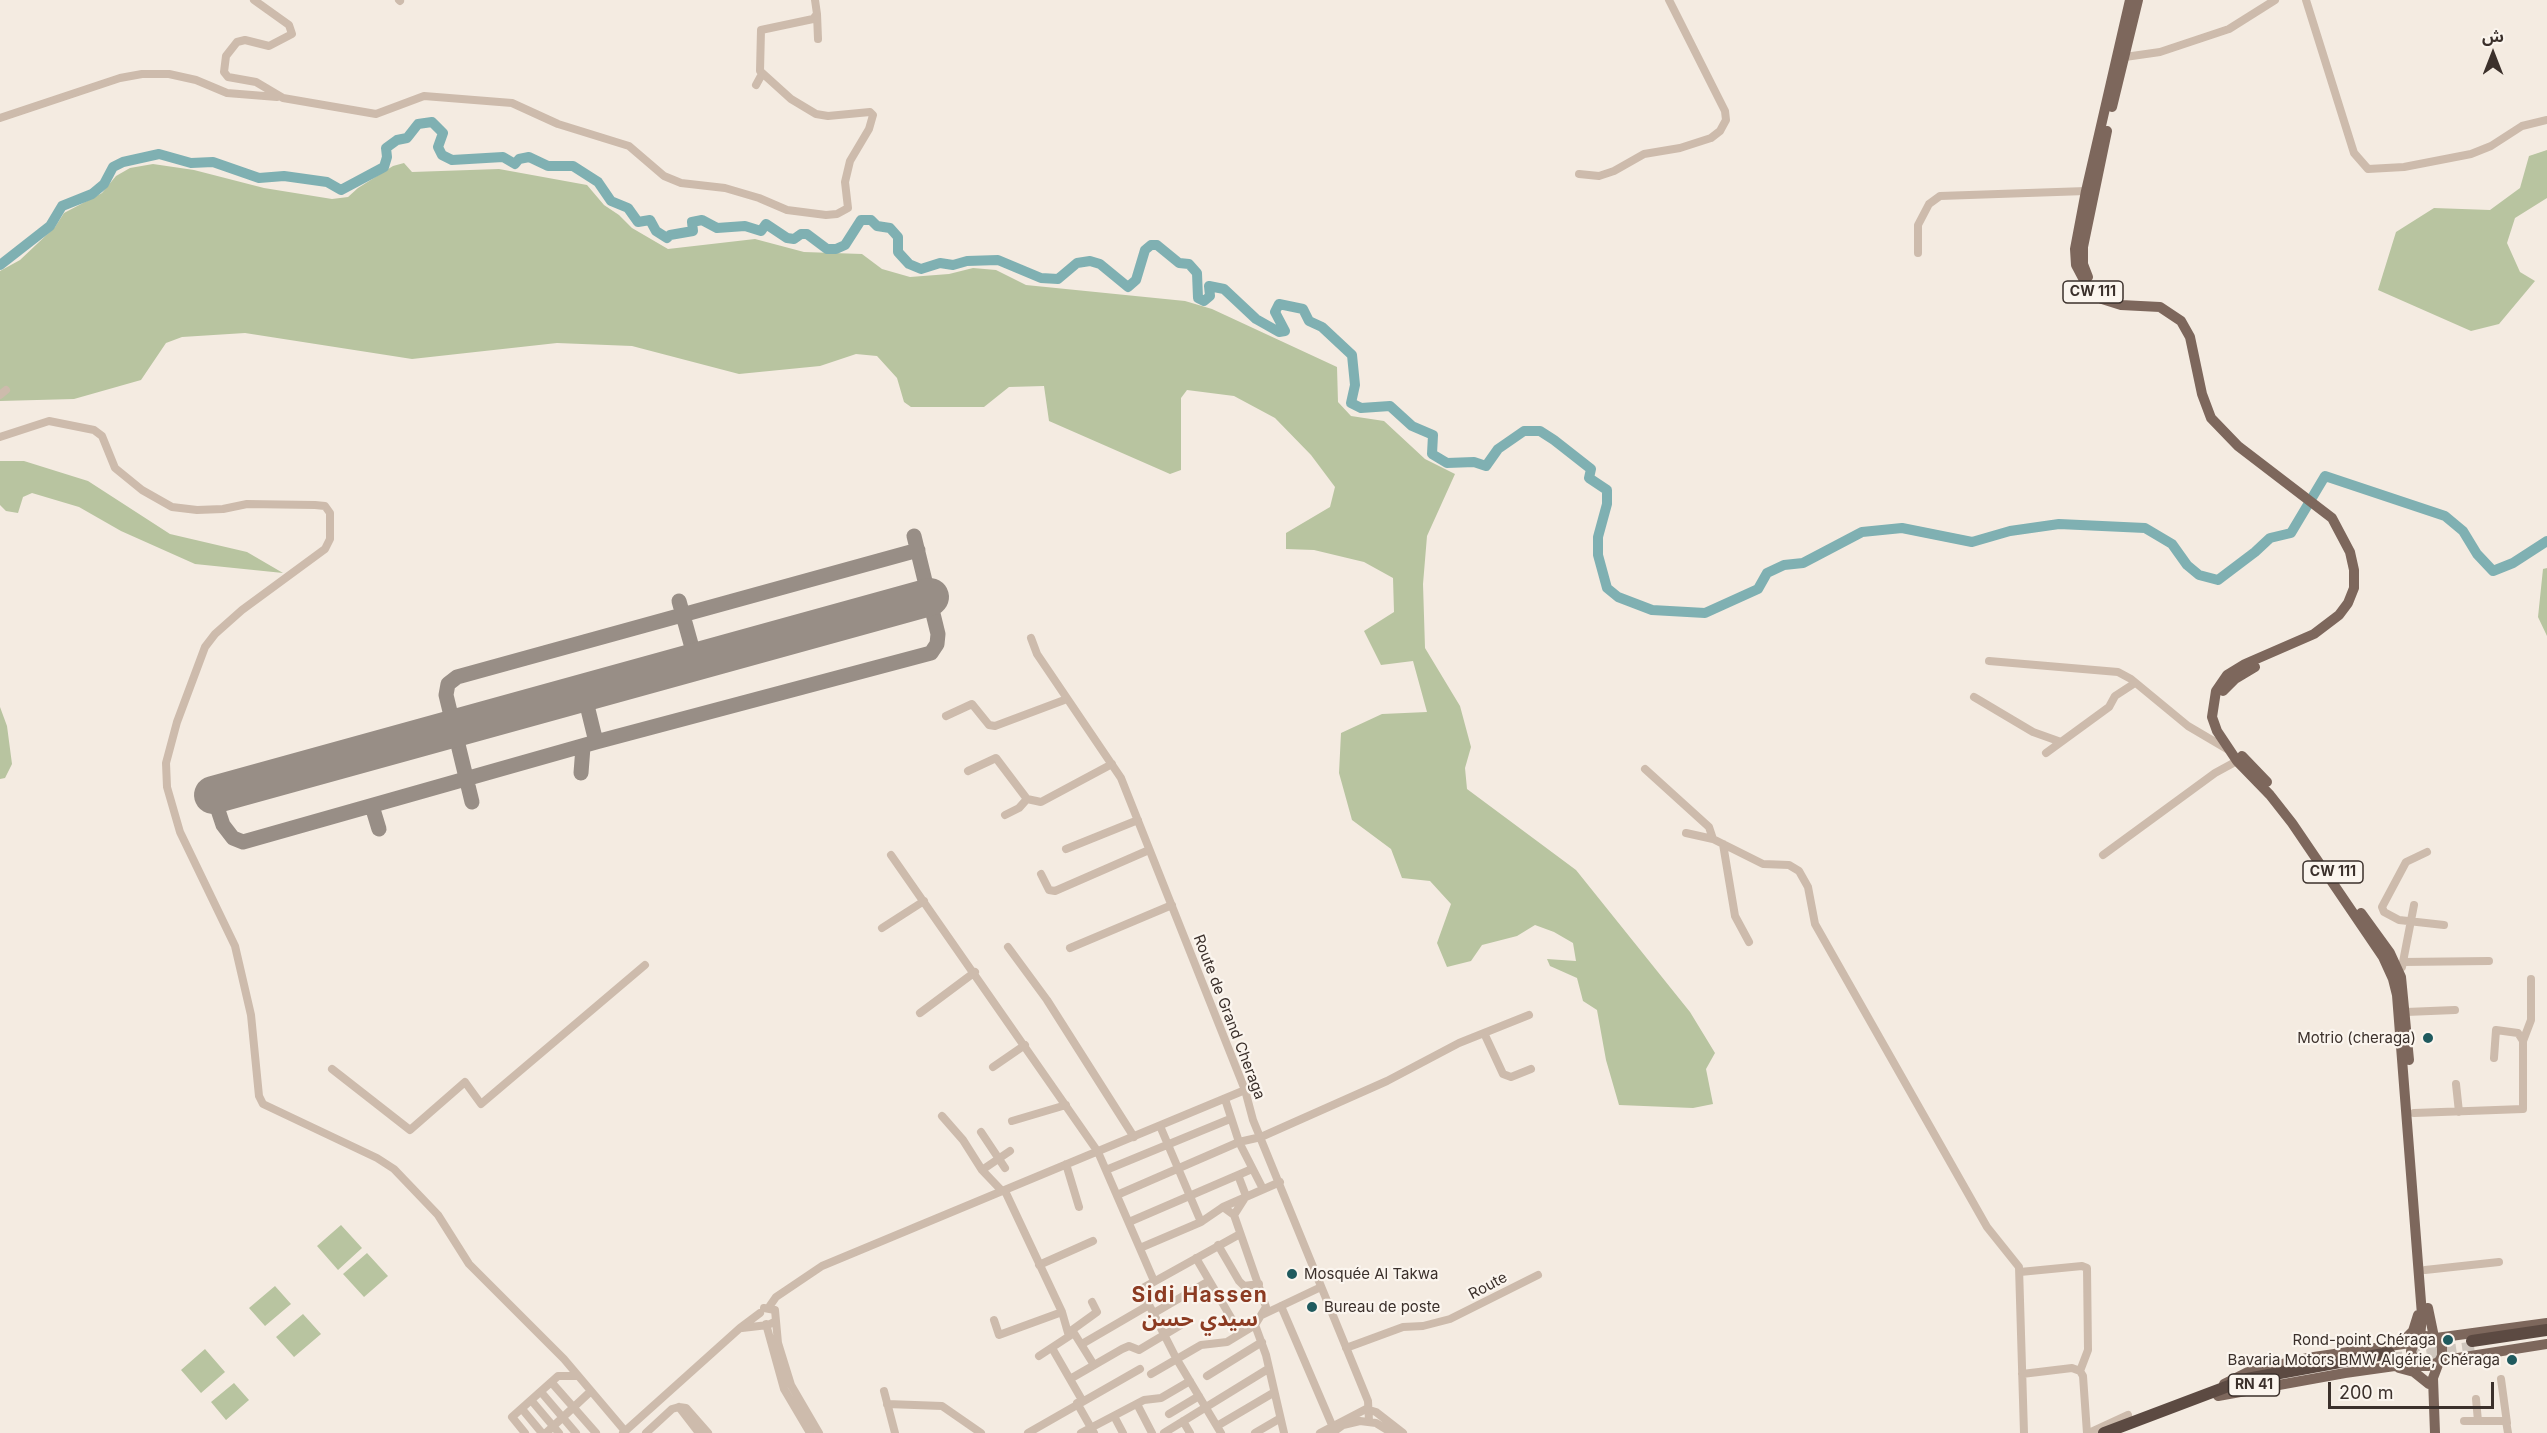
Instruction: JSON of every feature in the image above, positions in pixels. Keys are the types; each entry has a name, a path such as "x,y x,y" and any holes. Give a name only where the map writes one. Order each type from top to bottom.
{"highway":[{"path":"2547,1330 2474,1344 2547,1337"},
{"name":"RN 41","path":"2104,1433 2218,1393 2282,1378 2391,1360"},
{"name":"RN 41","path":"2122,1433 2218,1393"}],"main road":[{"name":"CW 111","path":"2130,0 2086,191 2075,257 2078,272 2086,285 2112,303 2160,307 2183,319"},
{"name":"CW 111","path":"2138,0 2085,233 2083,264 2091,281 2106,294 2126,300 2158,302 2174,308 2183,319 2193,345 2202,394 2211,418 2238,446 2293,482 2348,529 2359,564 2360,583 2352,607 2342,620 2322,636 2262,663 2228,685 2220,701 2219,720 2226,737 2290,809 2390,953 2406,1012 2429,1318 2435,1338"},
{"name":"CW 111","path":"2328,510 2341,532 2352,561 2354,588 2348,603 2334,620 2321,629 2245,664 2227,675 2213,700 2214,725 2237,762 2285,813 2397,978 2421,1294 2422,1319 2417,1340"},
{"path":"2400,1344 2416,1323 2421,1294"},
{"path":"2218,1393 2237,1376 2272,1365 2417,1340 2547,1323"},
{"path":"2435,1338 2443,1352 2431,1385 2436,1433"},
{"path":"2417,1340 2412,1355 2431,1385"},
{"path":"2391,1360 2418,1364 2439,1362 2547,1344"},
{"path":"2431,1385 2445,1369 2463,1357"},
{"path":"2391,1360 2414,1372 2431,1385"}],"street":[{"path":"254,0 289,25 292,34 269,45 245,40 237,42 225,60 224,72 228,77 256,82 283,98"},
{"path":"815,0 819,39"},
{"path":"1579,174 1599,176 1614,171 1644,154 1680,148 1711,138 1720,131 1726,120 1725,111 1669,0"},
{"path":"2125,57 2160,52 2229,30 2275,0"},
{"path":"2306,0 2354,153 2367,168 2404,167 2452,159 2491,146 2522,126 2547,120"},
{"path":"756,86 762,74 761,30 813,19 817,14"},
{"path":"0,118 120,78 142,74 169,74 196,80 227,93 283,98 375,114 424,96 512,103 558,124 629,146 664,176 681,183 734,190 787,210 806,214 826,215 844,211 848,205 845,182 850,161 869,129 873,115 870,112 819,115 791,99 762,74"},
{"path":"1918,253 1918,225 1929,204 1940,196 2086,191"},
{"path":"0,437 49,421 94,430 102,436 115,468 156,499 180,508 223,509 247,504 315,505 325,506 330,513 330,539 325,549 242,610 215,634 205,647 177,722 166,763 167,786 180,832 236,946 250,1005 256,1084 263,1104 377,1158 394,1169 438,1215 469,1264 578,1376 624,1432 740,1328 760,1313 774,1314"},
{"name":"Route de Grand Cheraga","path":"1031,638 1037,654 1121,778 1370,1409 1369,1421"},
{"path":"1989,661 2107,670 2123,674 2173,715 2228,750"},
{"path":"2046,753 2109,707 2115,696 2135,683"},
{"path":"1974,697 2033,732 2061,742"},
{"path":"946,716 972,704 989,725 995,726 1067,699"},
{"path":"2203,735 2214,725"},
{"path":"968,771 994,758 998,759 1027,799 1041,802 1112,764"},
{"path":"2103,855 2215,773 2237,762"},
{"path":"1645,769 1709,827 1713,839"},
{"path":"1005,815 1019,808 1027,799"},
{"path":"1066,849 1138,820"},
{"path":"1686,833 1713,839 1763,864 1789,865 1799,871 1808,887 1815,924 1987,1227 2017,1263 2020,1272 2024,1433"},
{"path":"1723,844 1735,916 1749,942"},
{"path":"1041,874 1049,890 1055,891 1149,850"},
{"path":"2427,852 2406,862 2382,906 2384,912 2394,919 2410,923 2444,925"},
{"path":"891,855 975,972 1098,1152 1155,1281"},
{"path":"882,928 924,901"},
{"path":"1070,948 1172,905"},
{"path":"2397,978 2403,962 2414,905"},
{"path":"1008,947 1047,1000 1134,1137"},
{"path":"2403,962 2489,961"},
{"path":"332,1069 410,1131 465,1082 481,1104 645,965"},
{"path":"920,1013 975,972"},
{"path":"2414,1113 2523,1109 2523,1041 2531,1020 2531,979"},
{"path":"2406,1012 2455,1010"},
{"path":"1117,1195 1239,1142 1261,1137 1387,1081 1484,1033 1529,1015"},
{"path":"2494,1058 2496,1030 2515,1031 2523,1041"},
{"path":"1484,1033 1503,1074 1511,1077 1531,1069"},
{"path":"993,1067 1025,1045"},
{"path":"2456,1083 2459,1112"},
{"path":"740,1328 764,1324 774,1314 787,1290 822,1266 1245,1090"},
{"path":"1225,1098 1239,1142 1263,1189"},
{"path":"1012,1121 1066,1105"},
{"path":"942,1116 963,1140 982,1170 1004,1191 1062,1312 1068,1333 1097,1312 1092,1302"},
{"path":"1106,1170 1230,1119"},
{"path":"1160,1126 1201,1222"},
{"path":"981,1132 1005,1168"},
{"path":"982,1170 1010,1151"},
{"path":"1066,1164 1079,1207"},
{"path":"1129,1222 1252,1169"},
{"path":"1238,1175 1246,1196"},
{"path":"1140,1248 1201,1222 1223,1207 1280,1182"},
{"path":"1234,1215 1246,1196"},
{"path":"1151,1374 1201,1345 1227,1342 1255,1324 1266,1307 1234,1215 1223,1207"},
{"path":"1240,1234 1142,1289 1176,1358 1219,1430 1273,1393"},
{"path":"1039,1265 1093,1241"},
{"path":"1218,1245 1244,1286 1259,1284"},
{"path":"1196,1258 1240,1333"},
{"path":"2426,1270 2499,1263"},
{"path":"2020,1272 2082,1266 2087,1268 2088,1350 2080,1371"},
{"name":"Route","path":"1346,1348 1403,1327 1423,1326 1450,1319 1538,1275"},
{"path":"1082,1344 1209,1281"},
{"path":"1261,1316 1321,1287"},
{"path":"1281,1306 1332,1429"},
{"path":"994,1320 999,1335 1062,1312"},
{"path":"760,1313 784,1389 810,1433"},
{"path":"774,1314 778,1343 791,1385 819,1433"},
{"path":"1070,1379 1122,1348 1129,1346 1139,1350 1184,1323"},
{"path":"1255,1324 1262,1342 1284,1433"},
{"path":"1040,1356 1074,1333 1094,1365"},
{"path":"1207,1376 1262,1342"},
{"path":"1052,1348 1070,1379 1092,1430"},
{"path":"2022,1374 2072,1368 2080,1371 2083,1376 2088,1433 2128,1415"},
{"path":"1028,1433 1140,1369"},
{"path":"1164,1433 1268,1369"},
{"path":"525,1433 512,1417 560,1376 578,1376"},
{"path":"2501,1379 2508,1433"},
{"path":"1081,1433 1092,1430 1144,1400 1161,1398 1190,1381"},
{"path":"552,1383 596,1433"},
{"path":"522,1409 544,1433 556,1430 563,1418 591,1391"},
{"path":"884,1391 895,1433"},
{"path":"541,1392 576,1433"},
{"path":"1169,1414 1199,1396"},
{"path":"2476,1399 2478,1420"},
{"path":"531,1400 556,1430"},
{"path":"887,1404 942,1406 981,1433"},
{"path":"1137,1404 1152,1433"},
{"path":"680,1407 699,1433"},
{"path":"646,1433 672,1409 680,1407 686,1408 708,1433"},
{"path":"1332,1429 1360,1410 1370,1409 1402,1433"},
{"path":"1114,1416 1123,1433"},
{"path":"1255,1433 1279,1419"},
{"path":"2464,1420 2507,1423"},
{"path":"1184,1421 1190,1433"},
{"path":"1320,1433 1352,1422 1369,1421 1392,1433"}],"green space":[{"path":"2547,150 2547,198 2515,218 2507,243 2520,272 2535,281 2499,324 2471,331 2378,290 2396,232 2434,208 2490,210 2520,188 2529,156"},
{"path":"404,163 412,172 499,169 587,185 604,205 632,228 668,249 755,239 804,252 862,254 882,269 910,277 949,274 973,268 996,270 1026,285 1185,301 1212,309 1337,367 1338,402 1351,416 1384,421 1425,459 1455,474 1427,536 1423,584 1425,648 1460,706 1471,747 1465,768 1467,789 1576,870 1690,1012 1715,1053 1706,1069 1713,1104 1693,1108 1619,1105 1606,1060 1597,1010 1583,1001 1577,978 1550,966 1547,959 1576,961 1573,943 1554,932 1535,925 1517,936 1482,945 1471,961 1447,967 1437,943 1451,904 1430,881 1402,878 1391,849 1352,820 1339,773 1341,733 1382,714 1427,712 1413,661 1381,665 1364,631 1394,612 1393,578 1364,562 1314,550 1286,549 1286,533 1330,507 1335,487 1311,455 1275,418 1234,396 1187,390 1181,398 1181,470 1170,474 1049,421 1044,386 1009,387 984,407 911,407 904,402 897,378 877,356 856,354 820,366 739,374 632,346 557,343 412,359 245,333 182,337 166,343 141,380 74,399 0,401 0,271 20,260 55,227 64,213 102,193 116,176 130,168 153,164 194,170 264,188 332,199 348,197 393,166"},
{"path":"0,461 24,461 88,481 170,534 247,552 283,573 195,564 121,531 79,507 32,493 23,497 18,513 6,511 0,505"},
{"path":"2547,568 2547,636 2538,617 2543,569"},
{"path":"0,707 7,726 12,764 5,778 0,779"},
{"path":"341,1225 362,1248 338,1270 317,1246"},
{"path":"367,1253 388,1276 364,1297 343,1274"},
{"path":"275,1286 291,1304 265,1326 249,1308"},
{"path":"303,1314 321,1334 294,1357 276,1337"},
{"path":"205,1349 225,1372 201,1393 181,1370"},
{"path":"234,1383 249,1400 226,1420 211,1402"}],"waterway":[{"path":"0,265 50,226 62,206 92,194 104,184 113,167 123,162 159,154 191,163 213,162 259,178 284,176 327,182 341,190 384,167 387,157 386,148 397,140 407,138 418,124 432,122 443,133 438,147 442,155 452,160 503,157 515,164 519,159 529,157 548,166 573,166 598,182 611,201 628,208 638,222 650,220 656,231 667,238 670,235 693,231 692,222 702,220 717,228 745,226 761,231 766,224 787,238 794,239 801,234 807,234 827,249 836,249 845,245 861,220 871,220 877,226 890,228 898,237 898,252 909,264 921,269 940,263 953,265 967,261 998,260 1041,278 1058,279 1077,263 1090,261 1100,264 1128,287 1136,280 1145,250 1151,245 1157,245 1179,263 1189,264 1197,273 1198,298 1204,301 1210,296 1209,286 1224,289 1256,319 1279,332 1285,331 1275,312 1279,304 1303,309 1309,321 1322,327 1352,355 1355,385 1351,403 1361,408 1390,406 1412,426 1433,435 1432,454 1447,463 1474,462 1486,466 1498,449 1524,431 1540,431 1554,440 1591,469 1589,478 1607,490 1607,504 1598,537 1598,555 1607,588 1618,597 1652,610 1705,613 1758,589 1767,573 1784,565 1803,563 1862,532 1902,528 1972,542 2010,531 2059,524 2145,528 2172,544 2187,565 2199,575 2218,580 2270,538 2291,533 2325,476 2445,516 2463,531 2477,554 2493,571 2513,563 2547,541"}],"taxiway":[{"path":"213,795 223,825 233,838 243,842 596,742 931,653 937,644 938,634 914,536"},
{"path":"472,802 446,695 448,684 457,677 918,550"},
{"path":"679,601 696,662"},
{"path":"584,693 596,742"},
{"path":"581,773 583,747"},
{"path":"372,806 379,829"}],"runway":[{"path":"213,795 930,597"}],"tunnel":[{"path":"2391,1359 2476,1347"}],"place":[{"name":"Motrio (cheraga)","path":"2428,1038"},
{"name":"Mosquée Al Takwa","path":"1292,1274"},
{"name":"Bureau de poste","path":"1312,1307"},
{"name":"Rond-point Chéraga","path":"2448,1340"},
{"name":"Bavaria Motors BMW Algérie, Chéraga","path":"2512,1360"}],"district":[{"name":"Sidi Hassen سيدي حسن","path":"1200,1308"}]}
